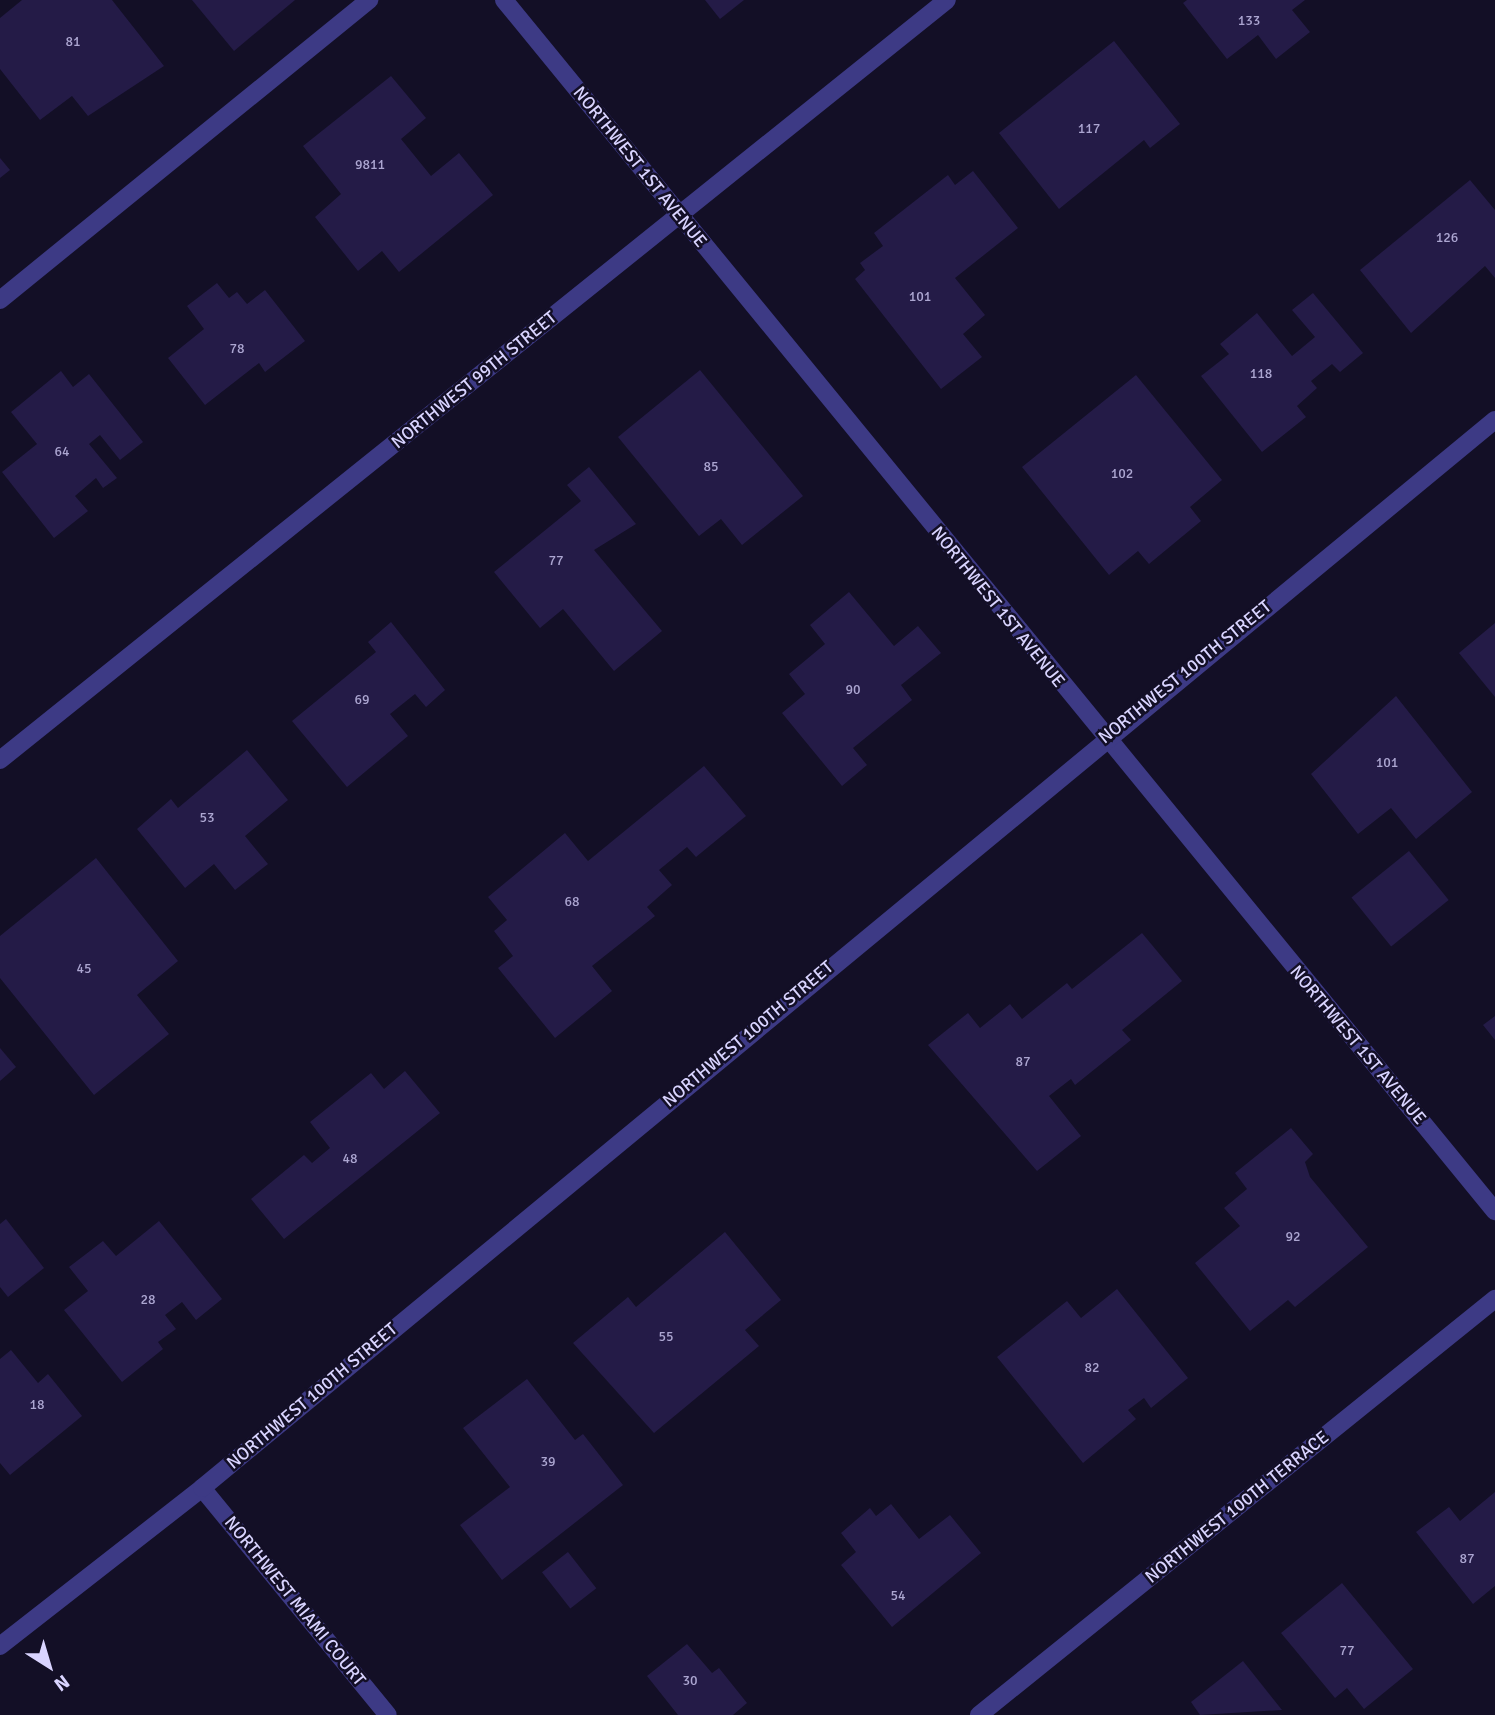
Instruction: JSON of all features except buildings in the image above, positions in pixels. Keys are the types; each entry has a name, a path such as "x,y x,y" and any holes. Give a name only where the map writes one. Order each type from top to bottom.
{"street":[{"path":"0,300 369,0"},
{"name":"NORTHWEST 1ST AVENUE","path":"504,0 1104,737 1495,1211"},
{"name":"NORTHWEST 99TH STREET","path":"0,760 947,0"},
{"name":"NORTHWEST 100TH STREET","path":"0,1646 202,1488 1104,737 1495,420"},
{"name":"NORTHWEST 100TH TERRACE","path":"979,1715 1495,1299"},
{"name":"NORTHWEST MIAMI COURT","path":"202,1488 388,1715"}]}
